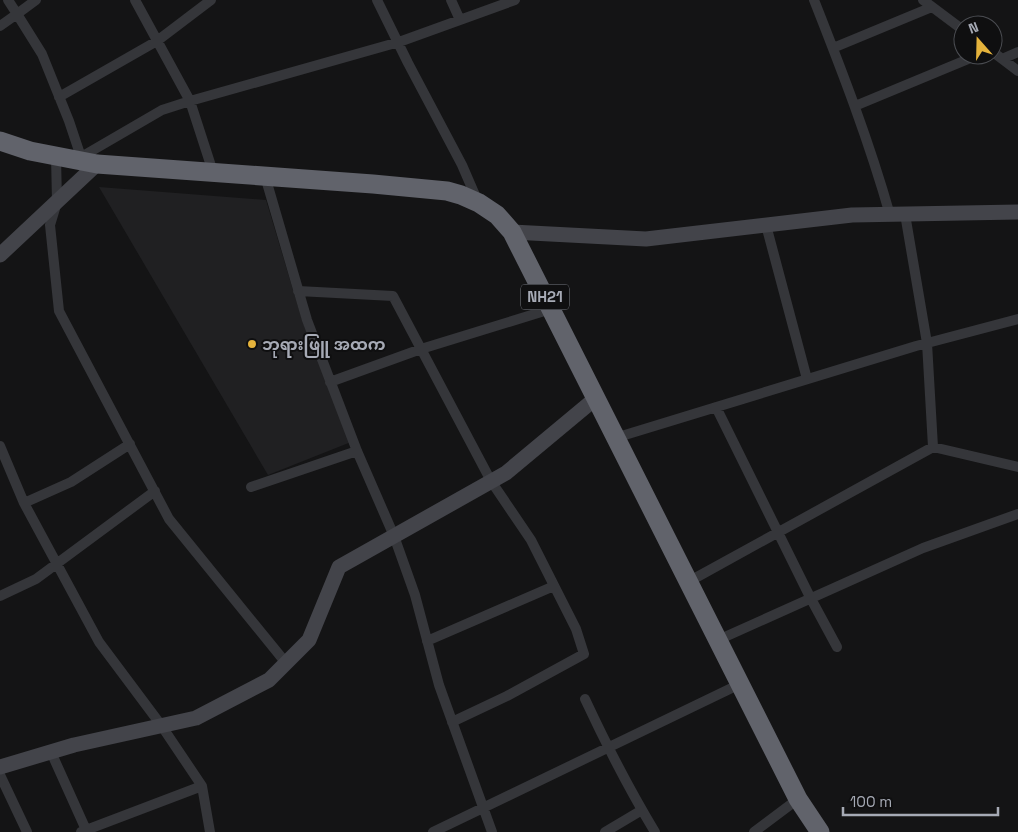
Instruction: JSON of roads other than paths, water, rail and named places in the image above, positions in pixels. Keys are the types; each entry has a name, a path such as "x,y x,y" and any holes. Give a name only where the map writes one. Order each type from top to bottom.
{"highway":[{"name":"NH21","path":"0,141 30,151 84,160 447,191 479,203 497,216 512,232 798,799 820,832"}],"street":[{"path":"8,0 42,54 84,160"},
{"path":"0,26 36,0"},
{"path":"135,0 190,101 213,172"},
{"path":"59,97 157,41 211,0"},
{"path":"377,0 462,165 479,203"},
{"path":"450,0 460,20"},
{"path":"0,255 57,202 84,160 162,110 399,42 515,0"},
{"path":"814,0 855,106 877,170 897,215 927,343 933,447"},
{"path":"923,0 953,23"},
{"path":"833,48 932,7"},
{"path":"1003,59 1018,52"},
{"path":"1003,60 1018,71"},
{"path":"855,106 954,65"},
{"path":"56,156 57,202 50,225 59,311 170,519 286,662"},
{"path":"265,176 307,320 356,451 394,536 415,595 439,685 492,832"},
{"path":"512,232 646,239 852,215 1018,212"},
{"path":"766,225 807,380"},
{"path":"298,291 393,296 491,481 531,540 576,629 584,654 507,696 452,722"},
{"path":"330,382 421,349 551,309"},
{"path":"616,438 927,343 1018,319"},
{"path":"0,767 74,745 196,718 269,680 309,640 339,567 506,473 596,398"},
{"path":"716,407 810,597 837,647"},
{"path":"24,502 71,482 130,444"},
{"path":"0,446 24,502 99,642 161,725 202,786 210,832"},
{"path":"688,582 933,447 1018,468"},
{"path":"251,487 356,451"},
{"path":"0,596 36,579 155,491"},
{"path":"718,640 810,597 923,548 1018,514"},
{"path":"427,641 554,586"},
{"path":"433,832 740,684"},
{"path":"585,699 607,747 654,832"},
{"path":"51,752 84,831 202,786"},
{"path":"0,775 27,832"},
{"path":"754,832 798,799"},
{"path":"605,832 642,810"}],"place":[{"name":"ဘုရားဖြူ အထက","path":"252,344"}]}
